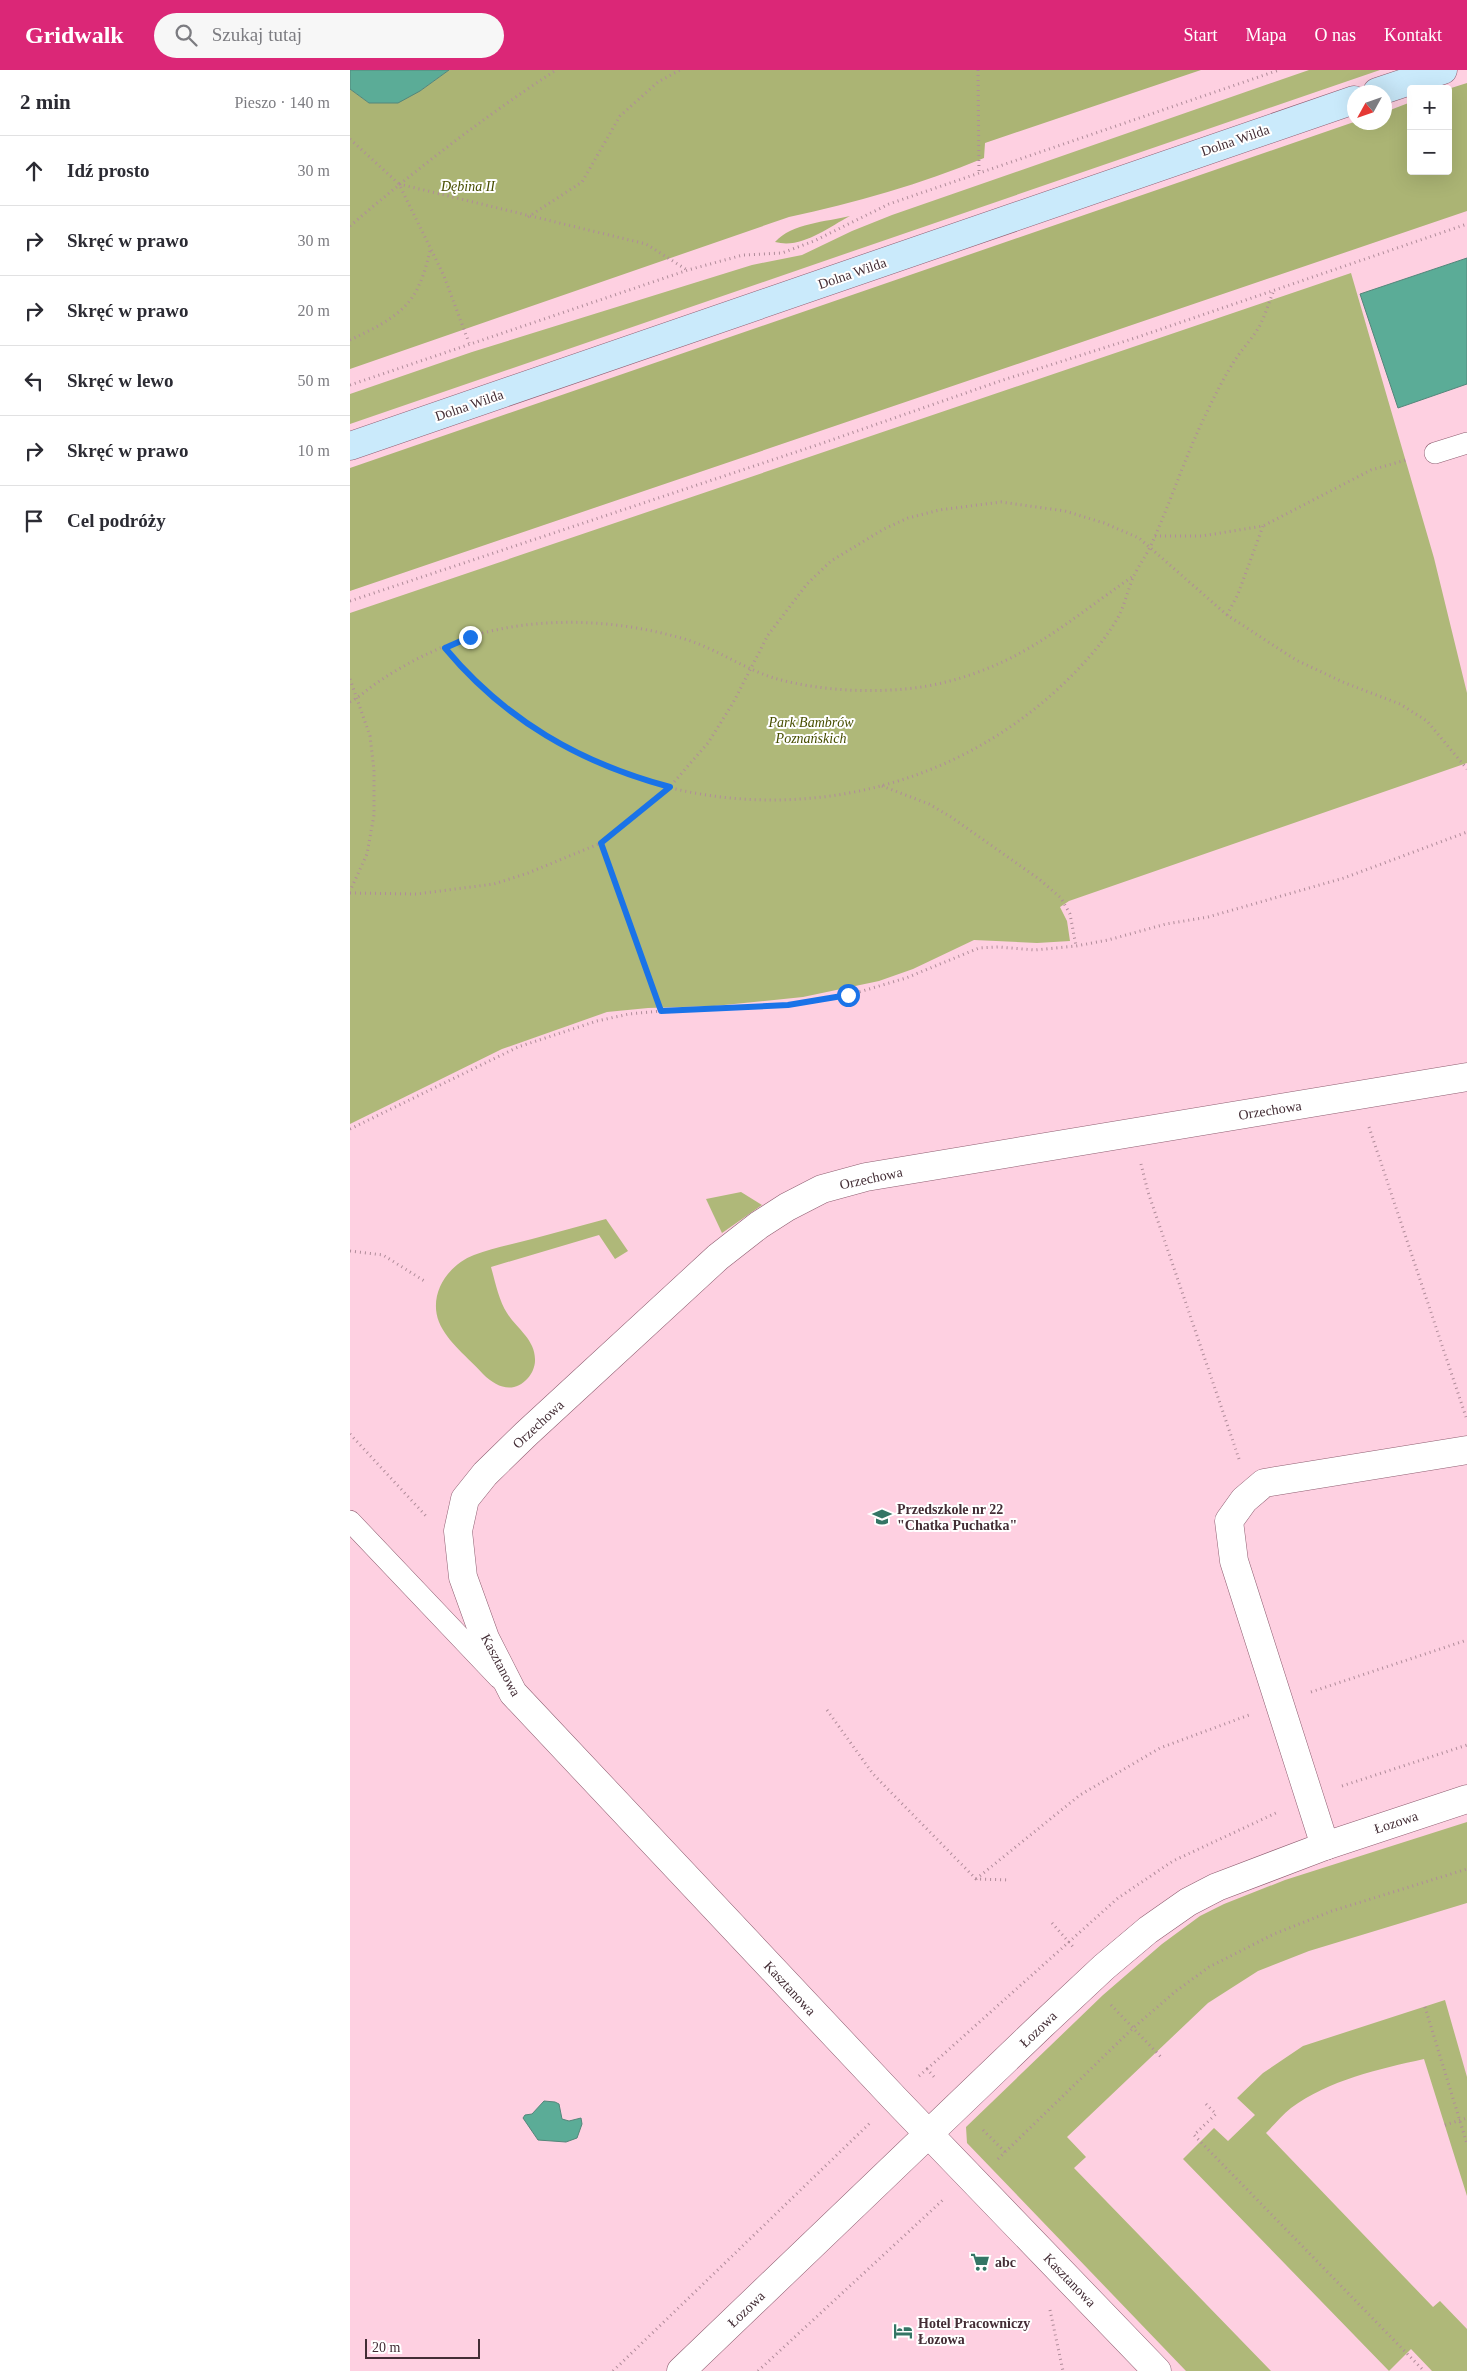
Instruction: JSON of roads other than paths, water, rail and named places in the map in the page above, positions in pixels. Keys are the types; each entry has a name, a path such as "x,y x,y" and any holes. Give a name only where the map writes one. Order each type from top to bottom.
{"main road":[{"path":"1392,87 1443,70"},
{"name":"Dolna Wilda","path":"350,446 1347,102"}],"street":[{"name":"Orzechowa","path":"464,1577 458,1531 465,1499 485,1474 718,1257 787,1207 822,1188 866,1176 1467,1077"},
{"path":"1325,1846 1234,1561 1229,1521 1244,1500 1264,1483 1467,1450"},
{"name":"Kasztanowa","path":"464,1577 485,1638 513,1693 929,2135 1157,2371"},
{"name":"Łozowa","path":"681,2371 1088,1982 1148,1930 1188,1902 1217,1887 1325,1846 1467,1799"}],"lane":[{"path":"1435,453 1467,443"},
{"path":"350,1521 513,1693"}],"place":[{"name":"Przedszkole nr 22 \"Chatka Puchatka\"","path":"882,1517"},
{"name":"abc","path":"980,2262"},
{"name":"Hotel Pracowniczy Łozowa","path":"903,2331"}],"park label":[{"name":"Dębina II","path":"468,186"},
{"name":"Park Bambrów Poznańskich","path":"811,730"}]}
